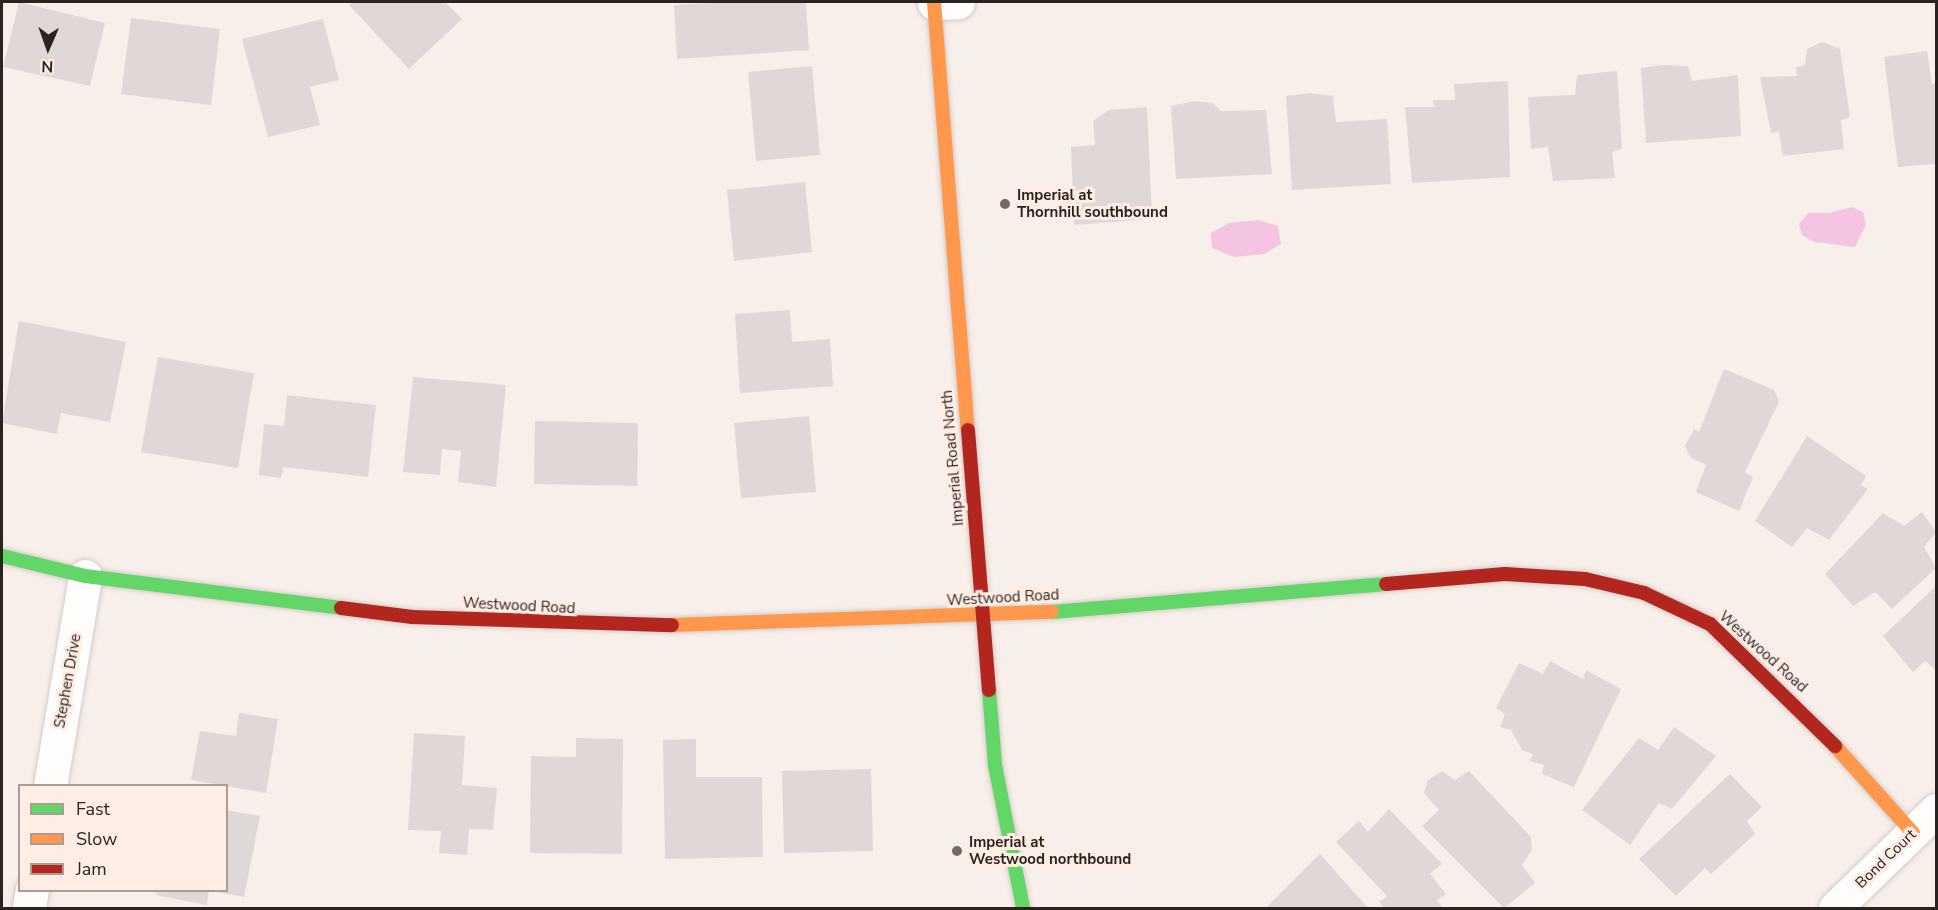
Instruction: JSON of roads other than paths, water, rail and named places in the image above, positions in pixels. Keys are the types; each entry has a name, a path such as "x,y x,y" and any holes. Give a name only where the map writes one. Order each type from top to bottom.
{"street":[{"name":"Imperial Road North","path":"942,2 982,616 995,765 1023,909"},
{"name":"Westwood Road","path":"2,556 85,576 412,617 621,627 982,616 1505,574 1585,579 1644,593 1710,624 1797,705 1913,833"},
{"name":"Stephen Drive","path":"50,784 85,576"},
{"name":"Bond Court","path":"1835,909 1936,810"},
{"path":"29,909 32,892"}],"place":[{"name":"Imperial at Thornhill southbound","path":"1005,204"},
{"name":"Imperial at Westwood northbound","path":"957,851"}]}
